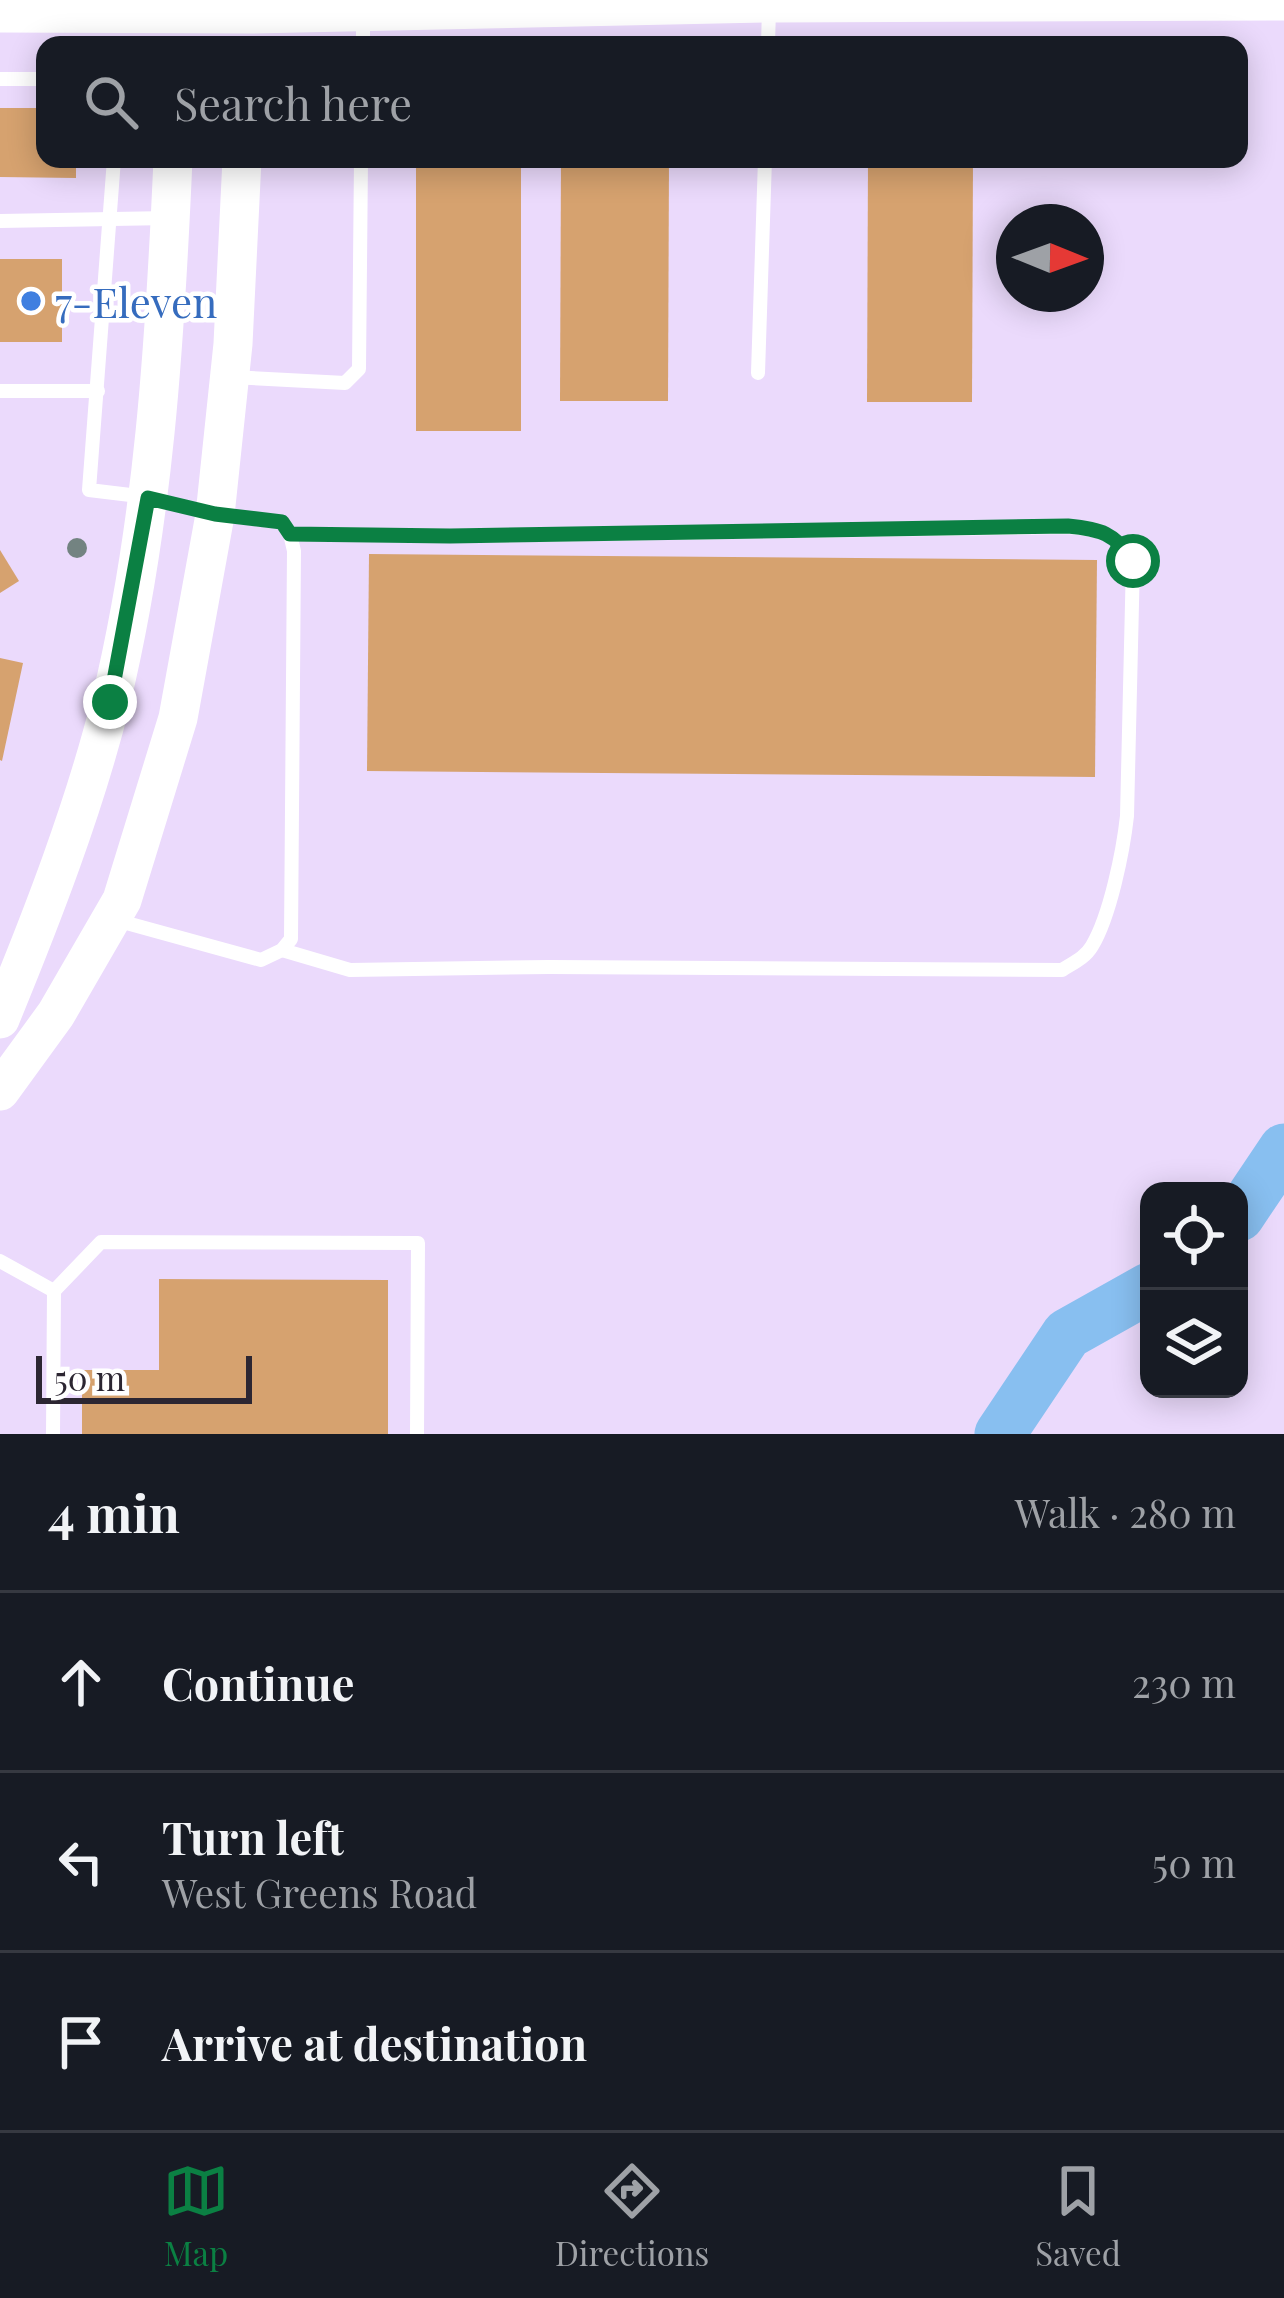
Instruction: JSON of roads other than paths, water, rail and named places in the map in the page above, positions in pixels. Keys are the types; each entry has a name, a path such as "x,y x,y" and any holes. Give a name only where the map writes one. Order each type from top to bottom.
{"main road":[{"path":"0,13 250,20 363,29 769,2 1284,2"},
{"path":"0,1019 77,811 110,702 148,498 164,339 173,168"},
{"path":"0,1090 56,1014 122,900 178,718 215,514 230,377 242,168"},
{"path":"148,498 215,514"}],"lane":[{"path":"768,36 769,2"},
{"path":"0,79 36,79"},
{"path":"114,168 89,490 148,498"},
{"path":"230,377 345,383 359,369 362,168"},
{"path":"758,373 765,168"},
{"path":"0,221 170,218"},
{"path":"0,391 98,391"},
{"path":"111,919 262,960 282,950 291,939 290,534 282,522 215,514"},
{"path":"282,950 350,970 1062,970 1093,945 1122,856 1133,584 1133,561 1118,537 1068,526 450,536 290,534"},
{"path":"53,1434 54,1291 101,1242 418,1243 417,1434"},
{"path":"0,1261 54,1291"}],"waterway":[{"path":"1248,1203 1284,1149"},
{"path":"1000,1434 1067,1334 1145,1290"}],"place":[{"name":"7-Eleven","path":"31,301"}]}
